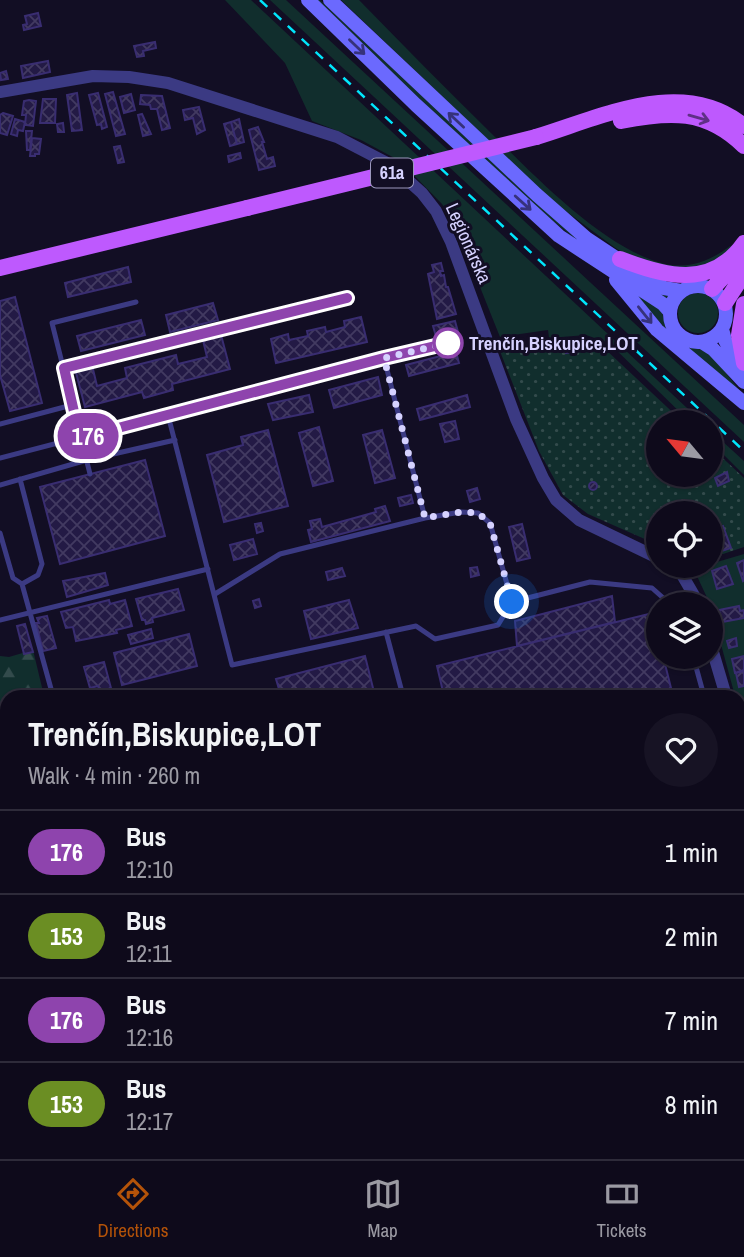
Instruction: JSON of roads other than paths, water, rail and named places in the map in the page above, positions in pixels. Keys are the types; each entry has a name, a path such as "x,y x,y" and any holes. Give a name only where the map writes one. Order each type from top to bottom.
{"main road":[{"path":"308,0 416,105 549,227 600,264 663,304 670,312"},
{"path":"330,0 586,238 657,284 681,291"},
{"name":"61a","path":"0,268 536,137 645,105 682,101 700,103 719,109 744,126"},
{"name":"61a","path":"536,137 668,114 692,115 723,128 744,146"},
{"path":"620,259 663,274 706,272 723,264 744,243"},
{"path":"712,289 744,255"},
{"path":"600,264 657,330 744,403"},
{"path":"725,303 744,274"},
{"path":"696,285 712,289 725,303 727,317 722,329 713,338 702,342 690,341 679,335 672,324 670,312 673,300 681,291 696,285"},
{"path":"744,304 739,334 744,363"},
{"path":"722,329 744,375"},
{"path":"702,342 713,349 744,382"}],"street":[{"name":"Legionárska","path":"0,92 93,76 129,77 168,83 337,137 391,165 422,193 436,211 446,231 516,419 542,478 556,500 579,520 646,552"},
{"path":"718,669 724,690"}],"lane":[{"path":"64,368 347,298"},
{"path":"90,474 52,323 136,302"},
{"path":"0,458 448,343"},
{"path":"384,358 425,518"},
{"path":"0,424 72,405"},
{"path":"168,415 232,666 416,626 435,639 498,625 512,602 590,582 652,588 656,592"},
{"path":"0,485 87,460 175,440"},
{"path":"20,479 42,564 38,575 22,584"},
{"path":"215,594 280,554 425,518 461,512 478,513 490,523 512,602"},
{"path":"0,533 13,578 22,584 51,690"},
{"path":"0,620 208,569"},
{"path":"386,632 401,690"},
{"path":"697,669 702,690"}],"railway":[{"path":"260,0 744,451"}],"place":[{"name":"Trenčín,Biskupice,LOT","path":"448,343"}]}
